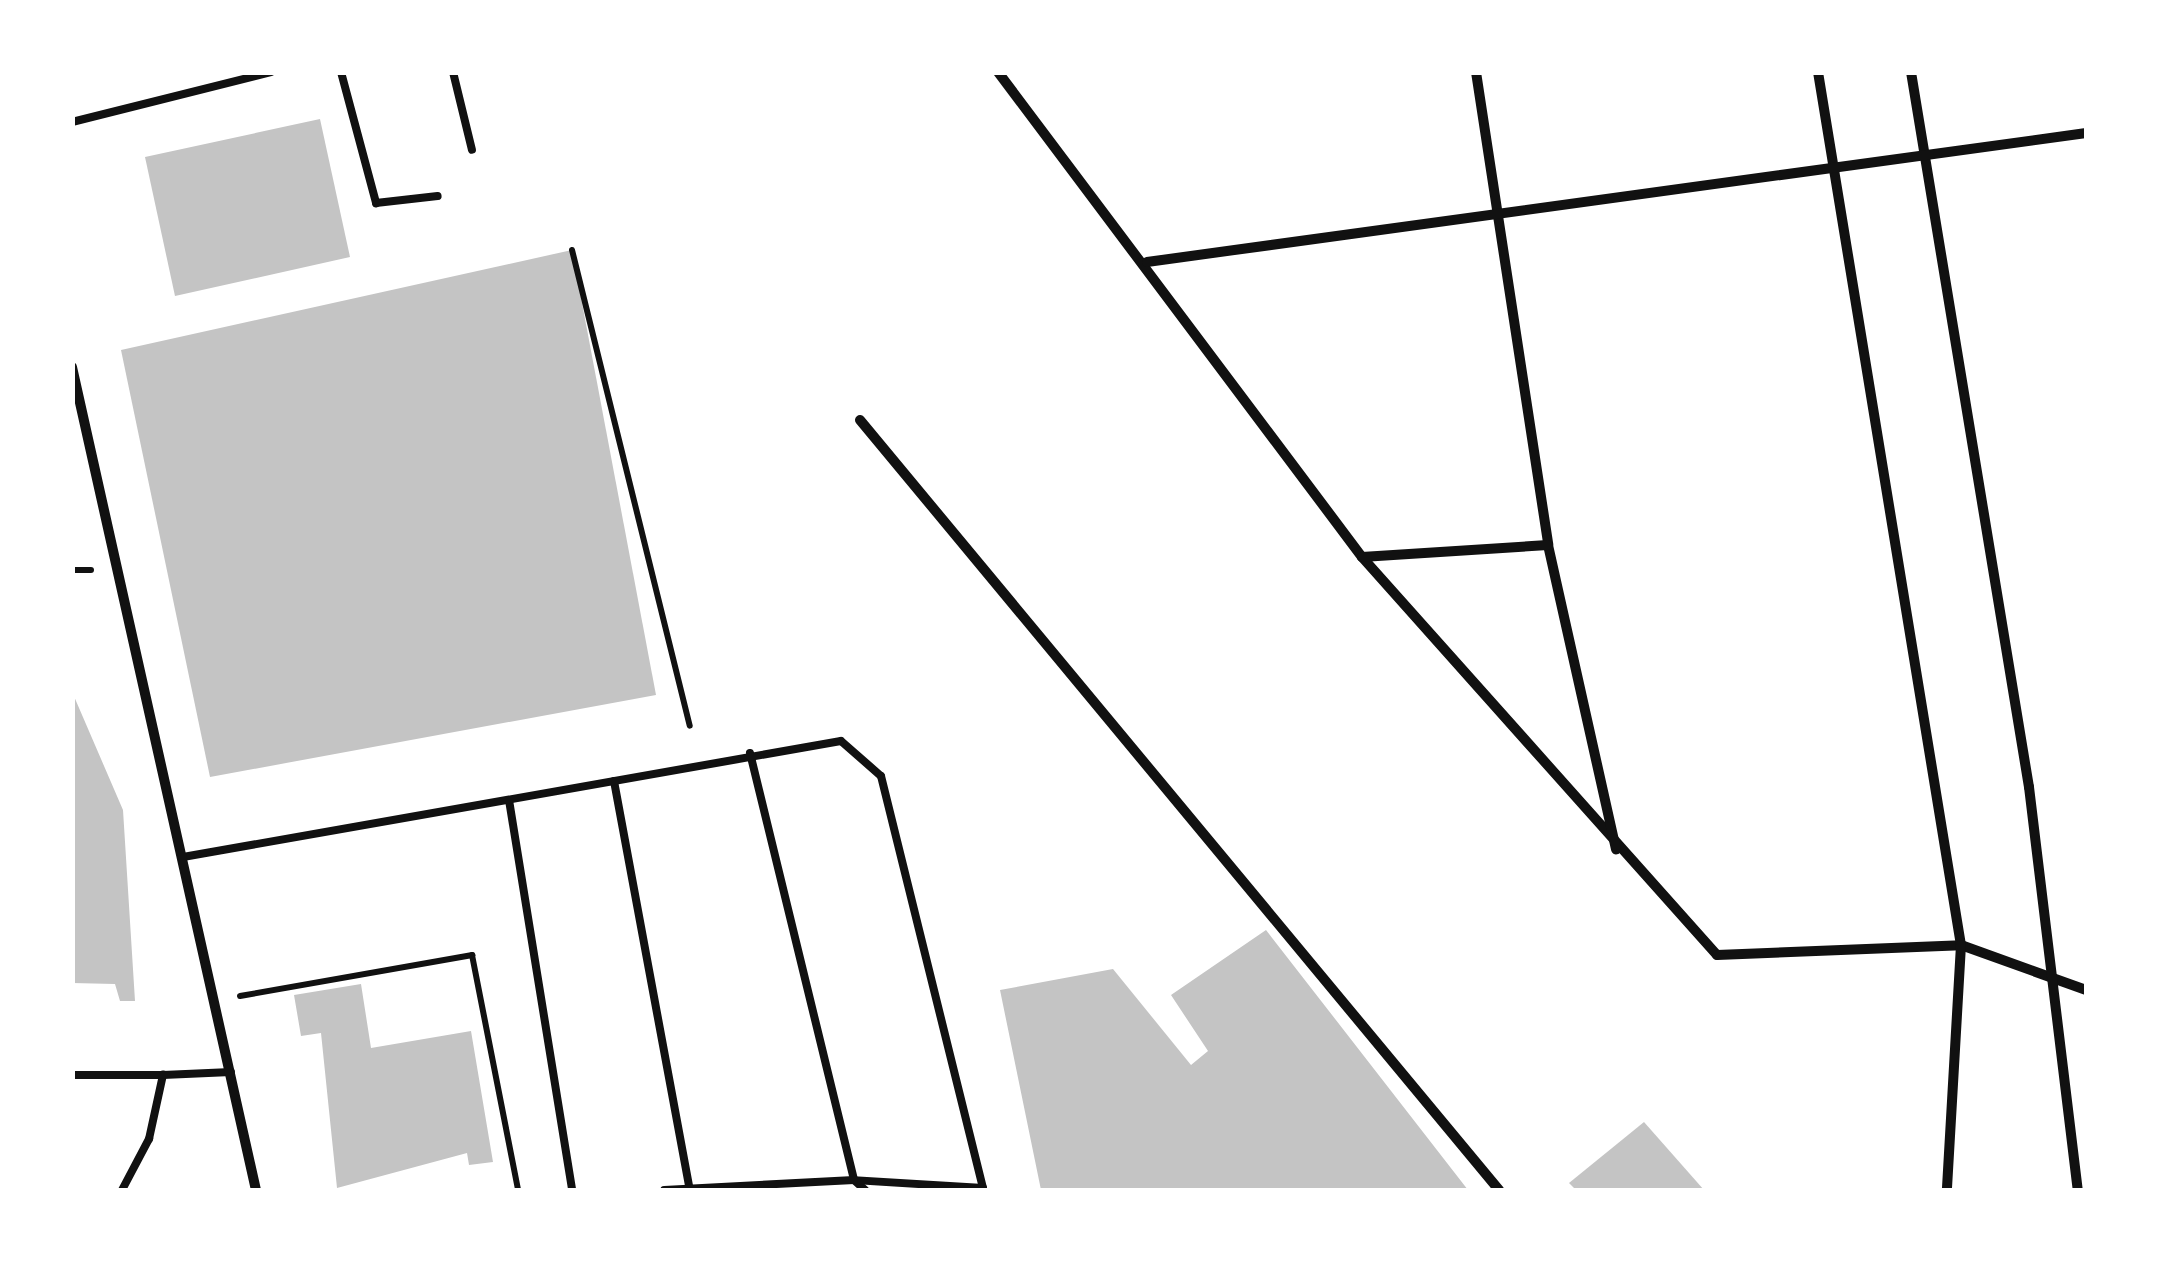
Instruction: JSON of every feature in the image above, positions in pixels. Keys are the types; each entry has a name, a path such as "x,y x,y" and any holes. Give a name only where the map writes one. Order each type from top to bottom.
{"street":[{"path":"998,72 1147,262 1362,557 1617,852 1717,955 1962,945 2056,986 2086,990"},
{"path":"1476,72 1548,545 1617,852"},
{"path":"1818,72 1962,945 1948,1190"},
{"path":"1910,72 2056,986 2078,1190"},
{"path":"1147,262 2086,133"},
{"path":"72,368 256,1190"},
{"path":"860,420 1499,1190"},
{"path":"1362,557 1548,545"}],"lane":[{"path":"72,122 271,72"},
{"path":"341,72 376,203 438,196"},
{"path":"453,72 472,150"},
{"path":"183,857 614,782 750,752 840,741 881,776 983,1188 854,1180 664,1190"},
{"path":"750,752 854,1180 865,1190"},
{"path":"614,782 690,1190"},
{"path":"509,800 572,1190"},
{"path":"72,1075 230,1072"},
{"path":"122,1190 149,1139 163,1075"}],"path":[{"path":"572,250 690,726"},
{"path":"214,999 472,956 518,1190"}],"building":[{"path":"320,119 350,257 175,296 145,157"},
{"path":"572,250 656,695 210,777 121,350"},
{"path":"73,694 123,810 135,1001 120,1001 115,984 72,983"},
{"path":"1266,930 1468,1190 1041,1190 1000,990 1113,969 1191,1065 1208,1051 1171,995"},
{"path":"361,984 371,1048 471,1031 493,1162 469,1165 467,1153 337,1188 321,1033 301,1036 294,995"},
{"path":"1644,1122 1704,1190 1576,1190 1569,1183"}]}
